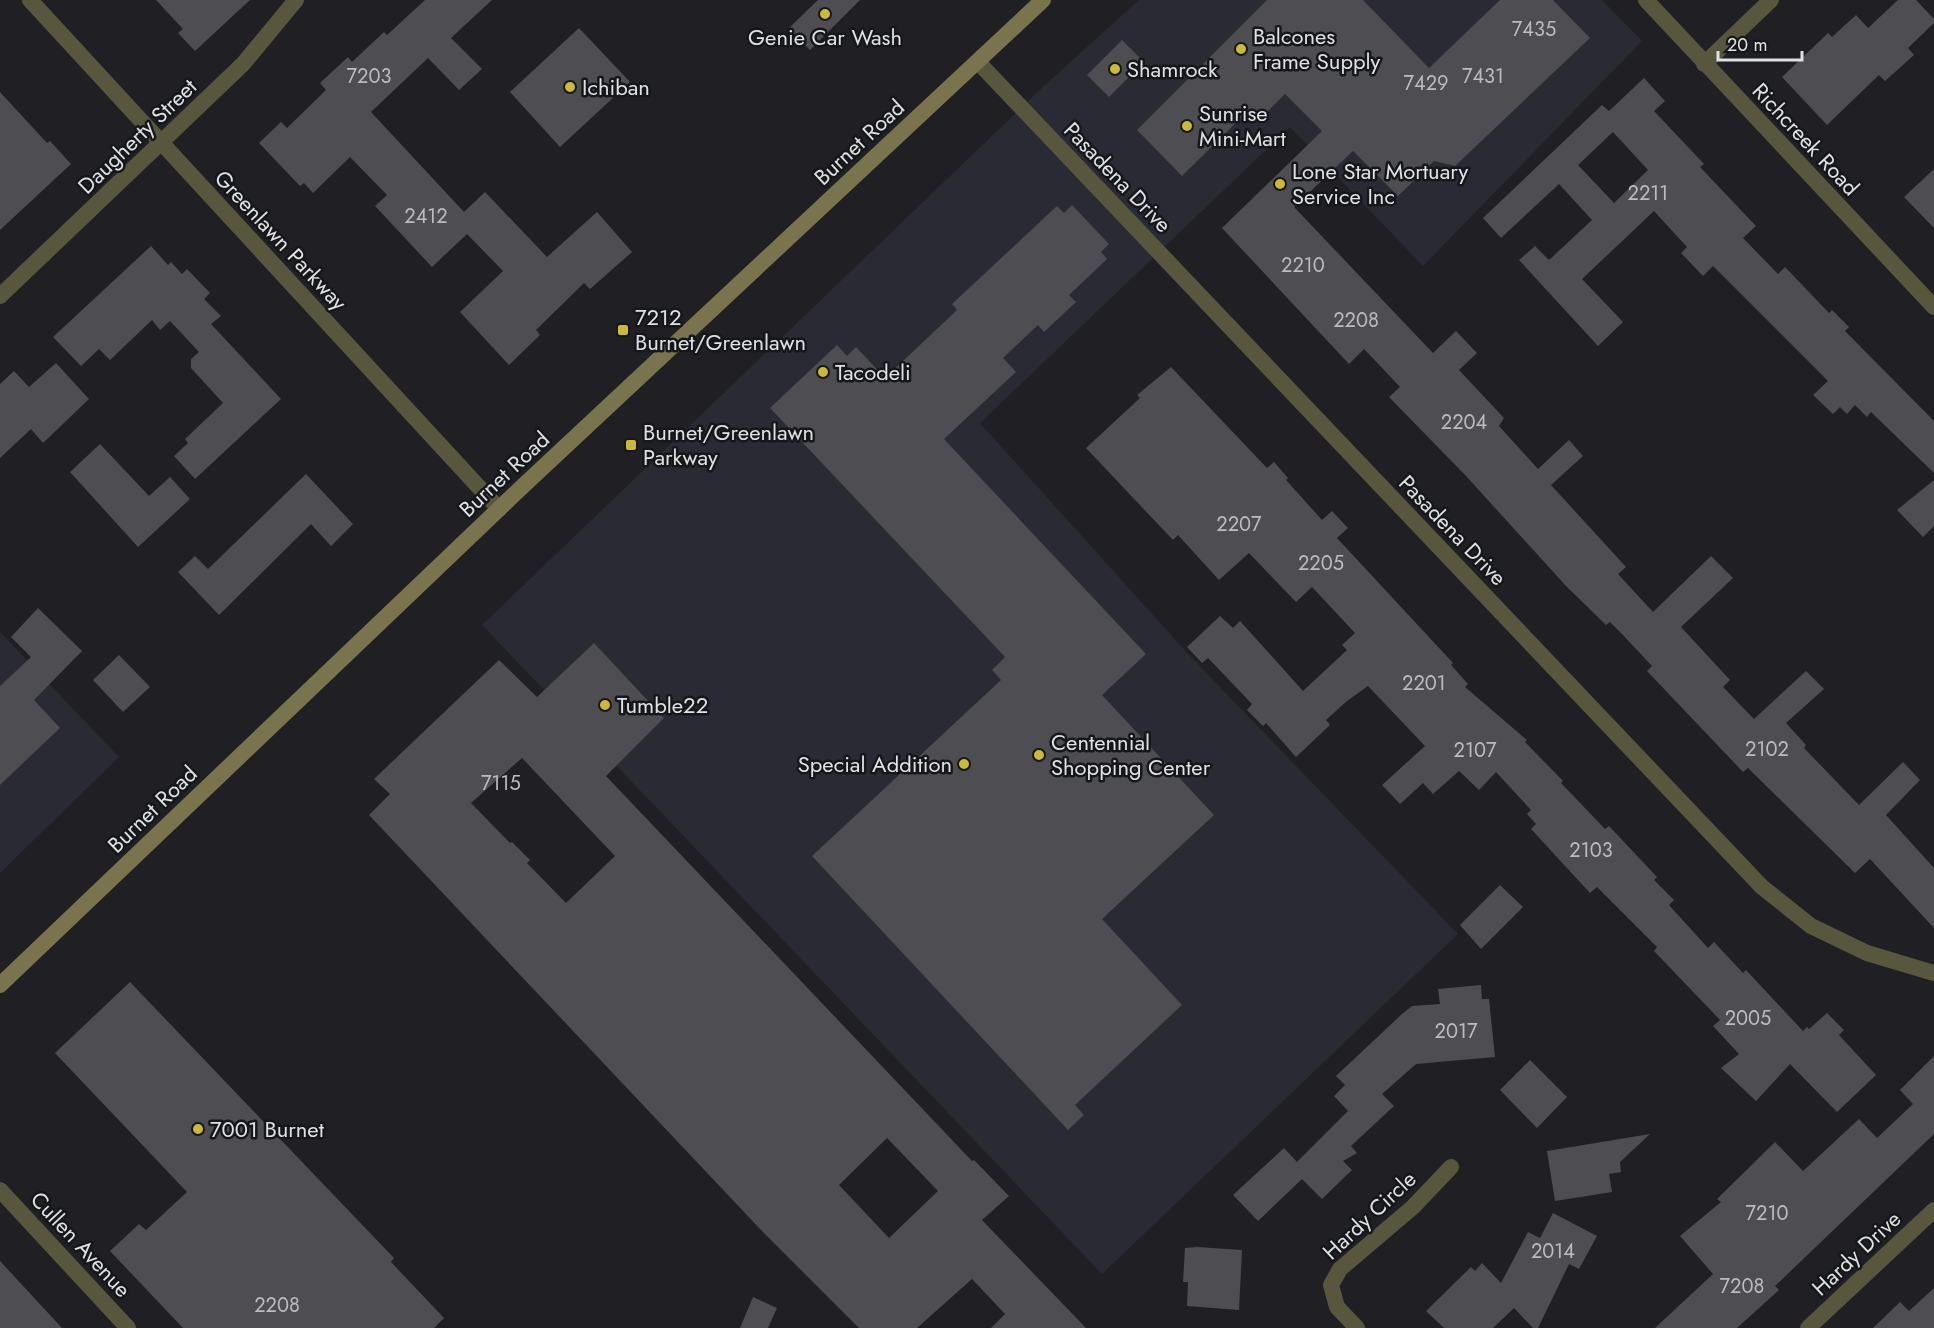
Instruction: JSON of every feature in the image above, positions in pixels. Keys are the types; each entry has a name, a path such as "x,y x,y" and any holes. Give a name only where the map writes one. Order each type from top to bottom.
{"main road":[{"name":"Burnet Road","path":"0,985 499,509 1043,0"}],"street":[{"name":"Greenlawn Parkway","path":"30,0 499,509"},
{"name":"Daugherty Street","path":"0,296 162,144 243,64 296,0"},
{"name":"Richcreek Road","path":"1646,0 1934,307"},
{"path":"1704,64 1771,0"},
{"name":"Pasadena Drive","path":"978,62 1762,887 1811,926 1867,953 1934,973"},
{"name":"Hardy Circle","path":"1357,1328 1337,1307 1331,1285 1340,1269 1413,1207 1451,1167"},
{"name":"Cullen Avenue","path":"0,1190 128,1328"},
{"name":"Hardy Drive","path":"1808,1328 1934,1210"}],"shaded area":[{"path":"1139,0 1602,0 1642,41 1423,266 1290,127 980,423 1190,656 1458,934 1102,1274 482,625 1045,85"},
{"path":"0,632 119,757 0,873"}],"building":[{"path":"156,0 250,0 195,51 178,33 183,29"},
{"path":"425,0 492,0 451,38 482,69 459,90 428,58 371,112 464,212 485,192 547,257 597,212 632,252 590,289 584,283 536,330 540,335 509,365 460,312 503,271 467,234 432,267 375,206 387,195 350,157 313,193 304,183 300,186 259,143 281,122 287,128 326,90 320,83 348,57 352,62 384,32 387,35"},
{"name":"Genie Car Wash","path":"818,0 860,0 810,50 789,28"},
{"path":"1267,0 1363,0 1429,68 1500,0 1553,0 1590,38 1455,166 1434,161 1398,196 1353,151 1294,207 1433,353 1456,331 1477,353 1459,370 1504,418 1499,426 1538,469 1569,440 1583,456 1551,485 1626,567 1618,574 1653,612 1711,556 1733,578 1681,627 1730,680 1723,687 1754,719 1806,671 1824,689 1786,723 1806,745 1804,748 1859,805 1903,762 1920,780 1886,815 1934,868 1934,928 1870,859 1855,873 1748,768 1743,772 1647,671 1652,666 1621,633 1610,622 1606,625 1566,586 1466,476 1389,397 1400,387 1364,349 1349,364 1222,228 1322,131 1285,94 1261,118 1251,108 1182,176 1137,130"},
{"path":"1898,0 1916,0 1934,19 1934,23 1908,48 1914,55 1885,81 1879,75 1827,125 1782,77 1828,33 1832,37 1856,15 1868,28"},
{"name":"Ichiban","path":"579,28 630,82 560,147 510,92"},
{"name":"Shamrock","path":"1122,40 1144,62 1109,97 1087,75"},
{"path":"1644,78 1665,101 1654,111 1704,164 1700,167 1756,226 1743,238 1778,274 1785,267 1829,313 1832,310 1849,327 1845,331 1934,421 1934,473 1871,412 1867,417 1855,405 1847,414 1840,407 1833,414 1813,395 1828,381 1713,266 1703,276 1681,253 1687,247 1654,211 1582,279 1623,322 1598,346 1519,260 1535,246 1549,260 1592,220 1559,184 1501,238 1483,218 1602,105 1609,111","holes":["1613,132 1648,170 1614,203 1578,165"]},
{"path":"0,92 47,143 50,141 71,164 0,230"},
{"path":"1934,169 1934,228 1904,197"},
{"name":"Centennial Shopping Center","path":"1072,205 1109,244 1101,252 1107,259 1069,295 1076,302 1044,332 1038,325 1003,358 1016,372 944,439 1146,654 1102,695 1214,815 1102,919 1182,1005 1075,1105 1084,1115 1068,1130 812,856 1001,680 992,670 1005,657 770,408 837,345 847,356 856,347 885,378 957,310 952,304 1057,206 1064,213"},
{"path":"151,246 168,265 171,262 182,274 187,269 210,293 204,299 221,316 211,324 281,399 195,479 174,456 188,443 185,439 223,403 191,368 191,359 199,352 170,321 160,330 152,320 110,360 99,349 81,366 53,337"},
{"path":"56,363 89,399 43,443 31,429 0,458 0,384 14,371 29,387"},
{"path":"1171,367 1267,468 1274,462 1288,478 1286,480 1322,520 1332,511 1348,528 1337,538 1453,663 1451,665 1468,684 1465,687 1527,740 1525,742 1563,781 1561,783 1605,829 1609,826 1657,877 1654,880 1674,900 1669,905 1708,948 1714,942 1743,973 1746,970 1803,1031 1807,1027 1809,1029 1827,1013 1844,1030 1839,1035 1876,1075 1837,1112 1790,1064 1756,1101 1721,1068 1739,1054 1713,1026 1720,1020 1654,951 1657,947 1597,887 1590,893 1531,829 1536,824 1527,814 1531,810 1496,772 1479,790 1459,771 1433,794 1423,783 1400,804 1382,785 1425,746 1368,686 1326,720 1330,725 1296,757 1266,723 1263,726 1247,710 1252,704 1208,658 1202,663 1187,647 1220,616 1233,628 1240,621 1303,691 1347,650 1342,645 1355,633 1312,587 1296,602 1249,553 1219,580 1178,535 1173,540 1086,448 1140,398 1137,395"},
{"path":"100,444 149,496 170,477 190,499 138,547 70,472"},
{"path":"306,474 353,524 331,546 311,524 219,615 178,572 195,556 208,569"},
{"path":"1934,480 1934,526 1923,537 1897,510"},
{"path":"38,608 82,651 34,700 60,728 0,785 0,686 31,657 11,637"},
{"path":"594,643 664,718 606,776 972,1161 974,1160 1009,1196 982,1220 1086,1328 991,1328 1005,1314 972,1279 917,1328 859,1328 762,1231 369,815 390,794 374,779 499,660 537,697","holes":["522,758 615,856 566,903 527,863 530,860 471,803","887,1138 938,1191 889,1238 839,1185"]},
{"path":"119,655 150,687 123,712 93,680"},
{"path":"1500,885 1523,907 1481,949 1460,925"},
{"path":"130,982 394,1258 391,1262 444,1318 434,1328 183,1328 110,1251 139,1224 146,1230 187,1192 55,1053"},
{"path":"1481,985 1482,999 1489,999 1495,1057 1416,1064 1382,1094 1394,1106 1351,1146 1357,1153 1343,1161 1352,1170 1322,1199 1302,1179 1258,1221 1233,1195 1284,1148 1297,1162 1348,1111 1334,1096 1345,1085 1336,1076 1402,1014 1412,1006 1440,1004 1438,989"},
{"path":"1934,1056 1934,1134 1775,1286 1779,1290 1737,1328 1655,1328 1713,1274 1680,1236 1721,1202 1717,1199 1775,1142 1803,1171 1859,1119 1877,1138 1913,1104 1900,1090"},
{"path":"1530,1060 1567,1097 1537,1128 1500,1090"},
{"path":"1650,1134 1620,1162 1621,1172 1609,1174 1612,1192 1555,1201 1547,1151"},
{"path":"1553,1213 1597,1236 1579,1269 1569,1264 1538,1328 1533,1328 1514,1308 1493,1328 1444,1328 1426,1311 1471,1267 1475,1271 1482,1263 1501,1283 1528,1232 1540,1238"},
{"path":"1185,1248 1242,1250 1239,1310 1187,1306 1188,1282 1183,1282"},
{"path":"0,1261 62,1328 0,1328"},
{"path":"1934,1288 1934,1328 1873,1328 1900,1302 1909,1311"},
{"path":"753,1297 777,1308 768,1328 740,1328"}],"place":[{"name":"Genie Car Wash","path":"825,14"},
{"name":"Balcones Frame Supply","path":"1241,49"},
{"name":"Shamrock","path":"1115,69"},
{"name":"Ichiban","path":"570,87"},
{"name":"Sunrise Mini-Mart","path":"1187,126"},
{"name":"Lone Star Mortuary Service Inc","path":"1280,184"},
{"name":"7212 Burnet/Greenlawn","path":"623,330"},
{"name":"Tacodeli","path":"823,372"},
{"name":"Burnet/Greenlawn Parkway","path":"631,445"},
{"name":"Tumble22","path":"605,705"},
{"name":"Centennial Shopping Center","path":"1039,755"},
{"name":"Special Addition","path":"964,764"},
{"name":"7001 Burnet","path":"198,1129"}]}
